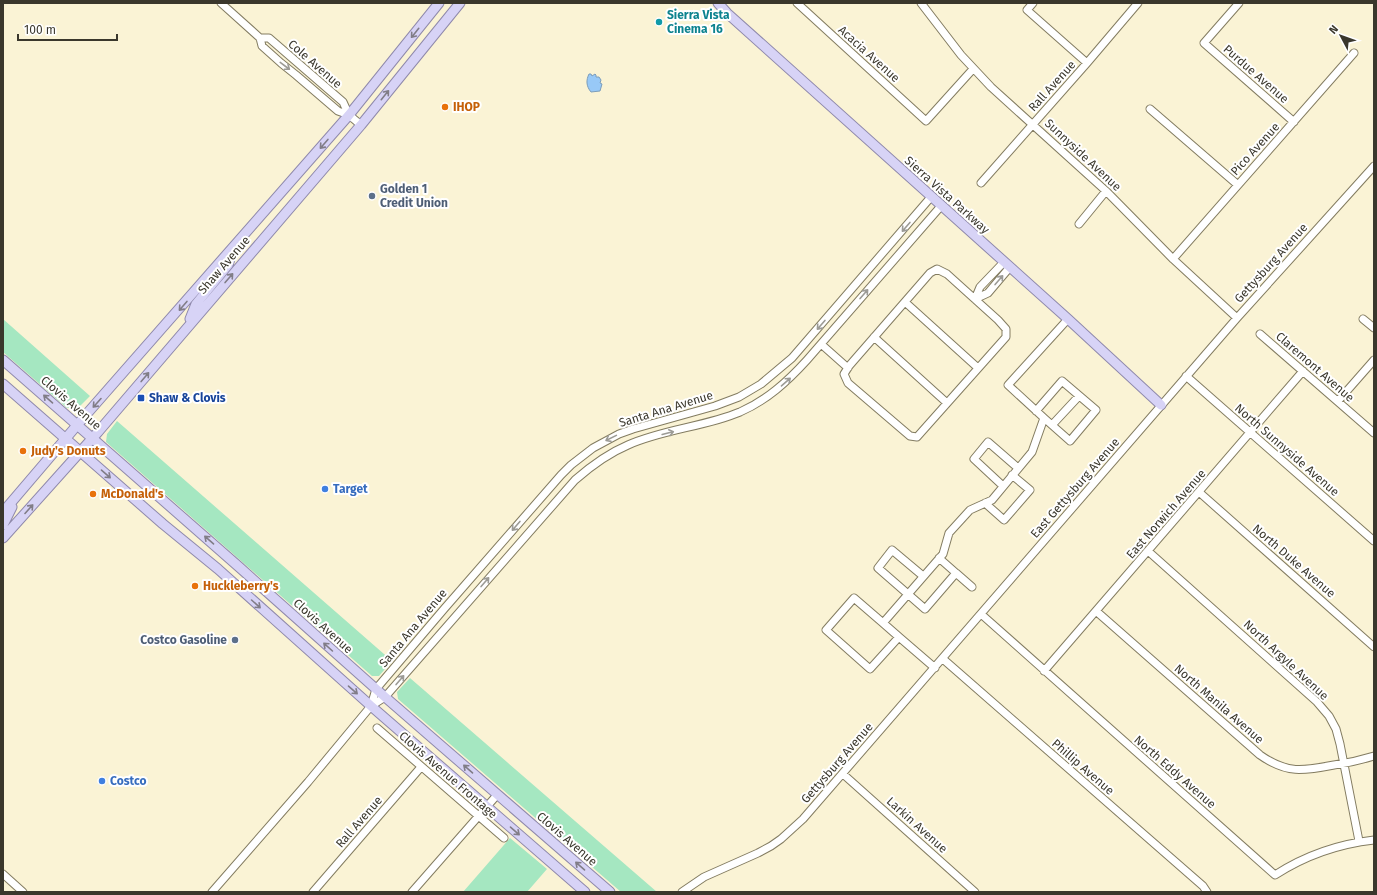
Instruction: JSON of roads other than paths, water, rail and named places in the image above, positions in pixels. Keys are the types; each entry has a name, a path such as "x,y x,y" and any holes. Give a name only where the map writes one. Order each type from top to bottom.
{"main road":[{"name":"Shaw Avenue","path":"3,512 349,115 439,3"},
{"name":"Shaw Avenue","path":"3,538 92,438 361,125 460,3"},
{"name":"Sierra Vista Parkway","path":"718,3 727,13 1068,319 1161,405"},
{"path":"185,329 196,304 228,265 230,259 228,254"},
{"name":"Clovis Avenue","path":"3,360 232,561 385,698 610,892"},
{"path":"3,384 163,524 213,564 371,706 586,892"},
{"path":"3,525 16,496"}],"street":[{"name":"Cole Avenue","path":"221,3 260,38 262,46 281,63 338,111 349,115 361,125"},
{"name":"Acacia Avenue","path":"797,3 926,121 973,69"},
{"name":"Sunnyside Avenue","path":"921,3 973,69 1106,191 1174,259 1237,318"},
{"path":"1033,3 1027,10 1087,63"},
{"name":"Rall Avenue","path":"981,183 1138,3"},
{"name":"Purdue Avenue","path":"1239,3 1204,43 1294,122"},
{"name":"Cole Avenue","path":"260,38 269,38 313,76 343,102 349,115"},
{"name":"Pico Avenue","path":"1174,259 1354,53"},
{"path":"1150,109 1238,185"},
{"name":"Gettysburg Avenue","path":"1186,376 1374,166"},
{"path":"1079,224 1106,191"},
{"name":"Santa Ana Avenue","path":"371,706 376,689 463,586 555,481 571,465 593,448 633,429 715,406 739,397 761,384 792,358 931,197"},
{"name":"Santa Ana Avenue","path":"212,892 308,782 371,706 385,698 563,492 589,468 630,444 718,420 754,405 768,396 791,378 941,206"},
{"path":"975,299 980,287 1007,264"},
{"path":"937,269 946,274 975,299 998,320 1006,330 1006,337 917,437 910,436 848,383 844,374 848,368 930,273 937,269"},
{"path":"905,302 978,368"},
{"path":"1036,411 1062,381 1096,410 1070,441 1036,411 1008,384 1068,319"},
{"path":"1363,319 1374,328"},
{"name":"Claremont Avenue","path":"1260,334 1374,433"},
{"path":"874,337 947,403"},
{"path":"820,344 848,368"},
{"path":"1338,402 1374,360"},
{"name":"East Norwich Avenue","path":"1044,671 1303,371"},
{"name":"East Gettysburg Avenue","path":"981,614 1186,376"},
{"name":"North Sunnyside Avenue","path":"1186,376 1374,541"},
{"path":"1052,425 1079,396"},
{"path":"883,623 943,554 949,533 970,510 992,500 1032,452 1044,418"},
{"path":"1003,486 974,459 988,442 1018,468"},
{"path":"985,503 1004,520 1030,490 1012,475"},
{"name":"North Duke Avenue","path":"1199,492 1374,647"},
{"path":"923,576 892,550 878,568 926,608 956,573"},
{"name":"North Argyle Avenue","path":"1148,551 1317,702 1329,716 1336,729 1359,842"},
{"path":"939,558 972,587"},
{"path":"898,636 870,669 826,630 854,598 883,623 935,668"},
{"name":"North Manila Avenue","path":"1096,611 1269,762 1292,770 1305,770 1374,756"},
{"name":"Gettysburg Avenue","path":"682,892 704,877 758,853 781,839 803,819 981,614"},
{"name":"North Eddy Avenue","path":"981,614 1275,875 1297,862 1327,849 1374,840"},
{"name":"Phillip Avenue","path":"943,659 1207,892"},
{"name":"Clovis Avenue Frontage","path":"377,728 504,838"},
{"name":"Rall Avenue","path":"313,892 421,767"},
{"name":"Larkin Avenue","path":"843,774 975,892"},
{"path":"412,892 497,794"},
{"path":"3,874 23,892"}],"water":[{"path":"589,74 592,76 595,74 596,77 599,77 601,80 600,83 602,84 600,91 591,92 589,90 587,78"}],"place":[{"name":"Sierra Vista Cinema 16","path":"659,22"},
{"name":"IHOP","path":"445,107"},
{"name":"Golden 1 Credit Union","path":"372,196"},
{"name":"Shaw & Clovis","path":"141,398"},
{"name":"Judy's Donuts","path":"23,451"},
{"name":"Target","path":"325,489"},
{"name":"McDonald's","path":"93,494"},
{"name":"Huckleberry's","path":"195,586"},
{"name":"Costco Gasoline","path":"235,640"},
{"name":"Costco","path":"102,781"}]}
